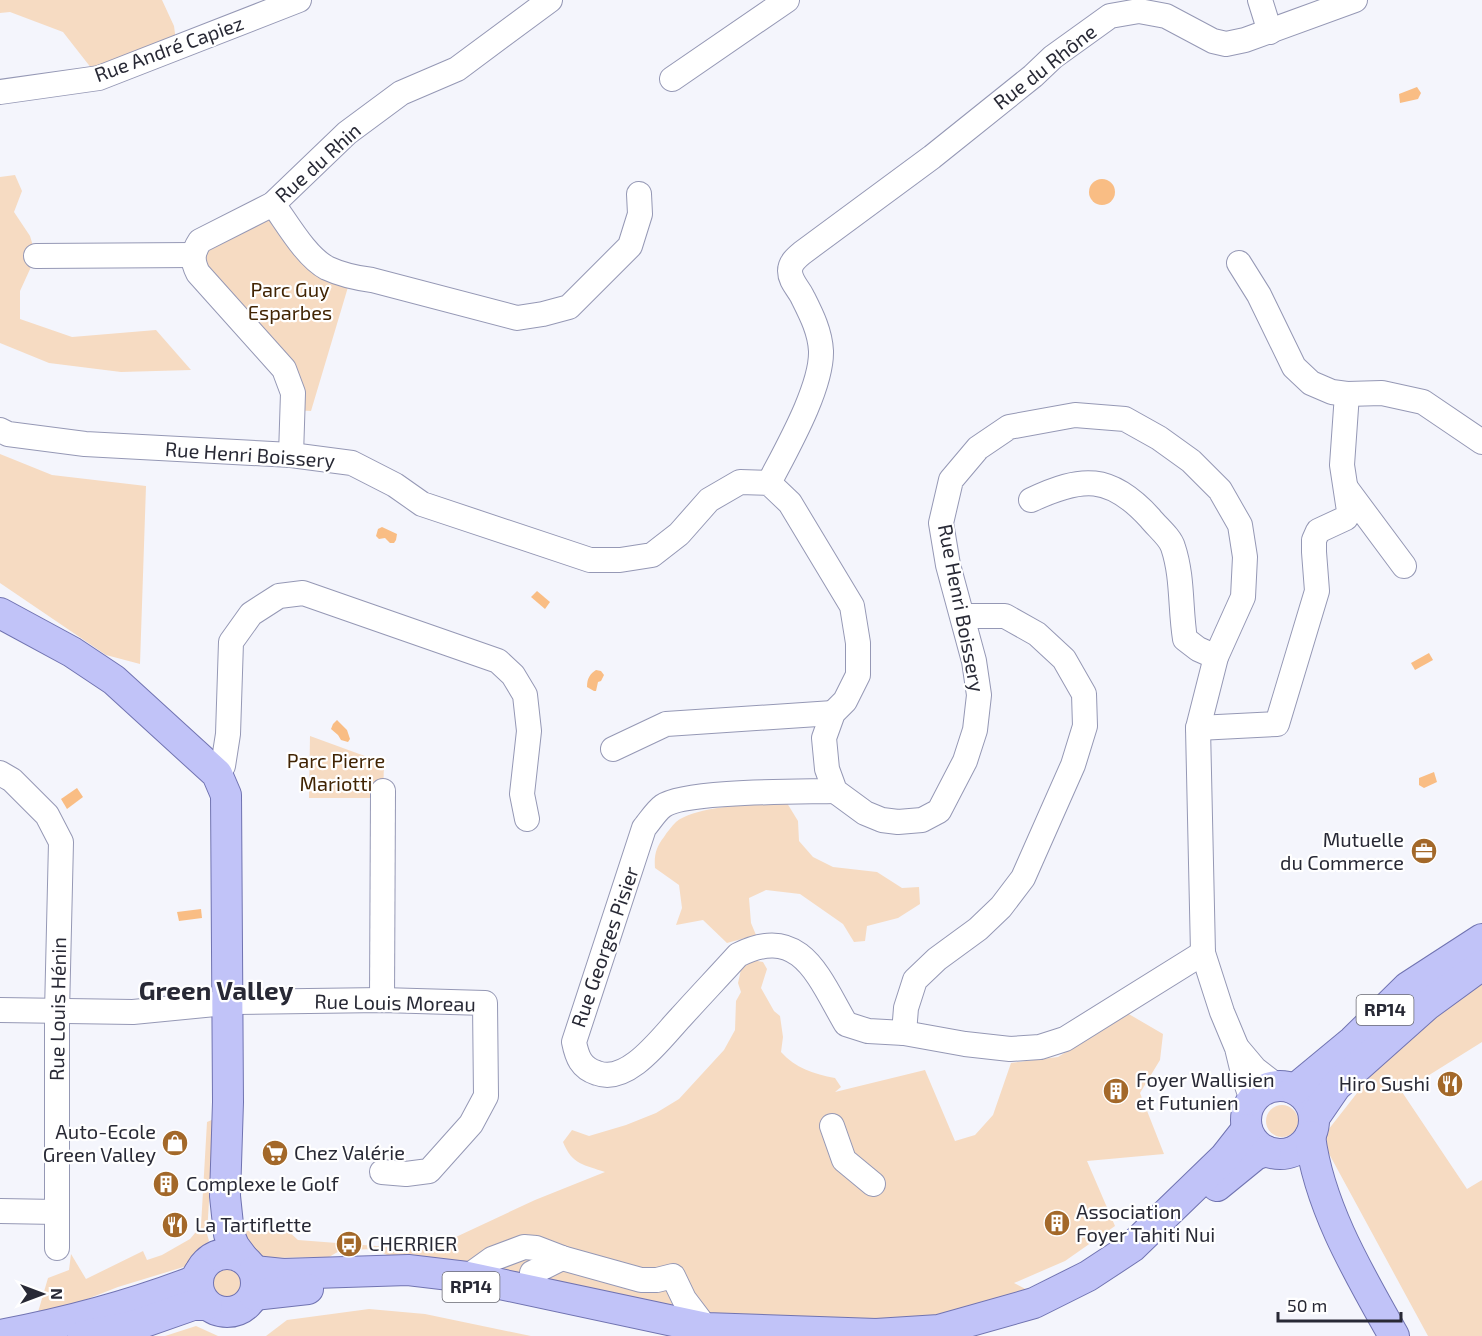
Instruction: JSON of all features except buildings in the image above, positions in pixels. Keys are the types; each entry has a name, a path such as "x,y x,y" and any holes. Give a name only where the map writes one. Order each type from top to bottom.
{"main road":[{"path":"0,614 72,652 114,680 217,774 226,795 228,1102 225,1196 229,1233 250,1275 243,1308 235,1312 217,1311 207,1305 198,1290 202,1268 219,1255 235,1255 250,1275"},
{"name":"RP14","path":"250,1275 381,1281 429,1280 468,1286 558,1309 695,1332 876,1334 939,1330 1034,1303 1088,1276 1132,1248 1225,1157 1353,1041 1408,987 1482,939"},
{"name":"RP14","path":"1312,1127 1336,1086 1427,1005 1482,965"},
{"path":"1270,1118 1308,1101 1324,1199"},
{"path":"1270,1118 1295,1151 1303,1144 1312,1127"},
{"path":"1270,1118 1303,1172 1324,1199 1371,1296 1394,1336"},
{"name":"RP14","path":"966,1336 980,1333 1072,1297 1125,1265 1255,1155 1270,1118"},
{"path":"0,1335 48,1326 127,1304 195,1280 218,1233 225,1196"},
{"name":"RP14","path":"250,1275 408,1270 467,1278 695,1332"},
{"path":"83,1336 133,1326 193,1305 207,1305"}],"street":[{"name":"Rue André Capiez","path":"0,92 99,78 299,0"},
{"name":"Rue du Rhin","path":"193,255 200,242 273,204 347,133 401,93 458,69 550,0"},
{"path":"672,79 788,0"},
{"path":"1260,0 1270,32"},
{"name":"Rue du Rhône","path":"769,483 803,415 819,370 821,353 818,330 801,293 792,281 790,271 794,260 802,253 932,157 1033,76 1053,57 1110,16 1139,11 1166,16 1213,41 1226,45 1270,32 1355,0"},
{"path":"273,204 305,248 325,267 351,277 372,280 517,318 569,307 607,271 630,246 640,214 639,194"},
{"path":"36,256 193,255 198,273 284,369 293,393 291,455"},
{"path":"1239,263 1259,295 1294,367 1311,383 1332,392 1382,393 1423,402 1482,442"},
{"path":"1198,729 1277,724 1317,591 1314,540 1318,531 1346,518 1349,511 1342,465 1347,394"},
{"name":"Rue Henri Boissery","path":"835,791 865,813 882,820 922,820 939,811 964,760 975,730 979,695 963,616 948,565 941,523 951,480 978,448 1009,427 1075,415 1125,419 1159,438 1191,461 1220,490 1240,525 1245,557 1243,597 1216,657 1198,729 1203,953 1222,1012 1237,1048 1244,1077 1270,1118"},
{"name":"Rue Henri Boissery","path":"0,430 8,434 85,444 291,455 352,463 395,485 422,504 590,560 620,560 652,555 680,534 709,500 740,482 769,483"},
{"path":"1031,500 1052,490 1085,482 1113,487 1140,507 1173,543 1180,572 1181,614 1185,639 1198,649 1216,657"},
{"path":"769,483 790,502 852,606 858,643 858,675 845,701 833,714 824,738 827,769 835,791"},
{"path":"1345,486 1404,566"},
{"path":"217,774 224,766 228,734 231,642 251,614 279,596 303,593 498,661 513,675 525,695 529,731 522,794 527,819"},
{"path":"904,1033 906,1008 915,980 1001,907 1023,878 1073,765 1085,726 1084,694 1058,652 1037,634 1005,616 963,616"},
{"path":"613,748 666,724 833,714"},
{"name":"Rue Louis Hénin","path":"0,773 12,780 47,815 61,842 57,1012 57,1248"},
{"path":"382,1000 383,791"},
{"name":"Rue Georges Pisier","path":"835,791 722,794 686,799 663,806 645,828 573,1042 578,1059 588,1070 604,1076 622,1072 645,1057 738,955 754,947 773,944 797,952 808,962 846,1024 868,1031 904,1033 1010,1049 1040,1047 1065,1039 1203,953"},
{"name":"Rue Louis Moreau","path":"0,1010 133,1012 228,1002 382,1000 484,1002 486,1005 486,1095 471,1124 429,1171 406,1174 382,1172"},
{"path":"832,1126 844,1160 873,1184"},
{"path":"0,1211 57,1212"},
{"path":"467,1278 492,1259 524,1247 536,1248 562,1258 641,1280 657,1280 673,1276 684,1299 695,1332"},
{"path":"532,1273 562,1258"}],"green space":[{"path":"0,0 162,0 174,26 177,48 99,78 63,32 10,12 0,13"},
{"path":"15,175 22,191 14,212 30,236 36,256 20,291 20,319 72,337 156,330 191,370 121,372 49,363 0,343 0,177"},
{"name":"Parc Guy Esparbes","path":"273,204 351,277 311,411 293,410 293,393 198,273 195,248"},
{"path":"0,454 52,475 146,486 140,664 106,655 0,583"},
{"name":"Parc Pierre Mariotti","path":"310,736 384,763 383,798 309,798"},
{"path":"787,803 798,821 799,841 813,857 833,867 877,872 902,888 919,887 920,904 898,918 867,926 865,941 854,942 843,924 800,894 766,890 749,898 751,923 756,935 727,943 703,920 676,925 682,908 679,885 655,868 657,848 673,825 686,816 713,809"},
{"path":"752,960 763,962 767,969 761,988 774,1011 780,1016 783,1037 781,1052 786,1058 805,1070 835,1078 841,1087 835,1092 925,1070 955,1141 975,1135 993,1115 1011,1063 1058,1057 1127,1013 1163,1034 1160,1060 1140,1093 1164,1154 1087,1161 1115,1226 1065,1261 1014,1283 1031,1292 929,1322 706,1315 391,1257 375,1249 341,1250 329,1257 267,1258 250,1253 240,1238 244,1231 287,1230 298,1240 428,1250 535,1200 605,1172 575,1160 563,1142 572,1130 589,1136 656,1113 679,1099 724,1050 735,1030 736,1001 741,992 738,983 742,965"},
{"path":"1482,982 1482,1042 1402,1092 1467,1189 1482,1180 1482,1336 1428,1336 1321,1139 1372,1074 1439,1014"},
{"path":"1282,1105 1293,1110 1298,1121 1293,1132 1282,1137 1271,1132 1266,1121 1271,1110"},
{"path":"214,1119 207,1234 209,1241 190,1265 118,1287 36,1319 48,1278 69,1270 71,1254 86,1279 143,1251 147,1260 162,1255 190,1239 201,1226 207,1122"},
{"path":"227,1267 239,1272 244,1284 239,1296 227,1301 215,1296 210,1284 215,1272"},
{"path":"369,1309 425,1314 531,1336 266,1336 287,1320"},
{"path":"196,1326 218,1336 165,1336"}],"shaded area":[{"path":"1417,87 1421,93 1418,99 1400,103 1399,94"},
{"path":"1102,179 1111,183 1115,192 1111,201 1102,205 1093,201 1089,192 1093,183"},
{"path":"382,527 397,534 394,543 376,536 378,529"},
{"path":"537,591 550,602 545,609 531,597"},
{"path":"1429,653 1433,660 1415,670 1411,663"},
{"path":"596,670 601,671 604,675 594,691 587,687 587,684 589,677"},
{"path":"337,720 347,730 350,739 348,742 341,740 331,729"},
{"path":"1434,772 1437,782 1424,788 1419,785 1419,778"},
{"path":"77,788 83,797 67,809 61,799"},
{"path":"201,909 202,918 179,921 177,912"}],"place":[{"name":"Mutuelle du Commerce","path":"1424,851"},
{"name":"Hiro Sushi","path":"1450,1084"},
{"name":"Foyer Wallisien et Futunien","path":"1116,1091"},
{"name":"Auto-Ecole Green Valley","path":"175,1143"},
{"name":"Chez Valérie","path":"275,1153"},
{"name":"Complexe le Golf","path":"166,1184"},
{"name":"Association Foyer Tahiti Nui","path":"1057,1223"},
{"name":"La Tartiflette","path":"175,1225"},
{"name":"CHERRIER","path":"349,1244"}],"district":[{"name":"Green Valley","path":"216,991"}]}
